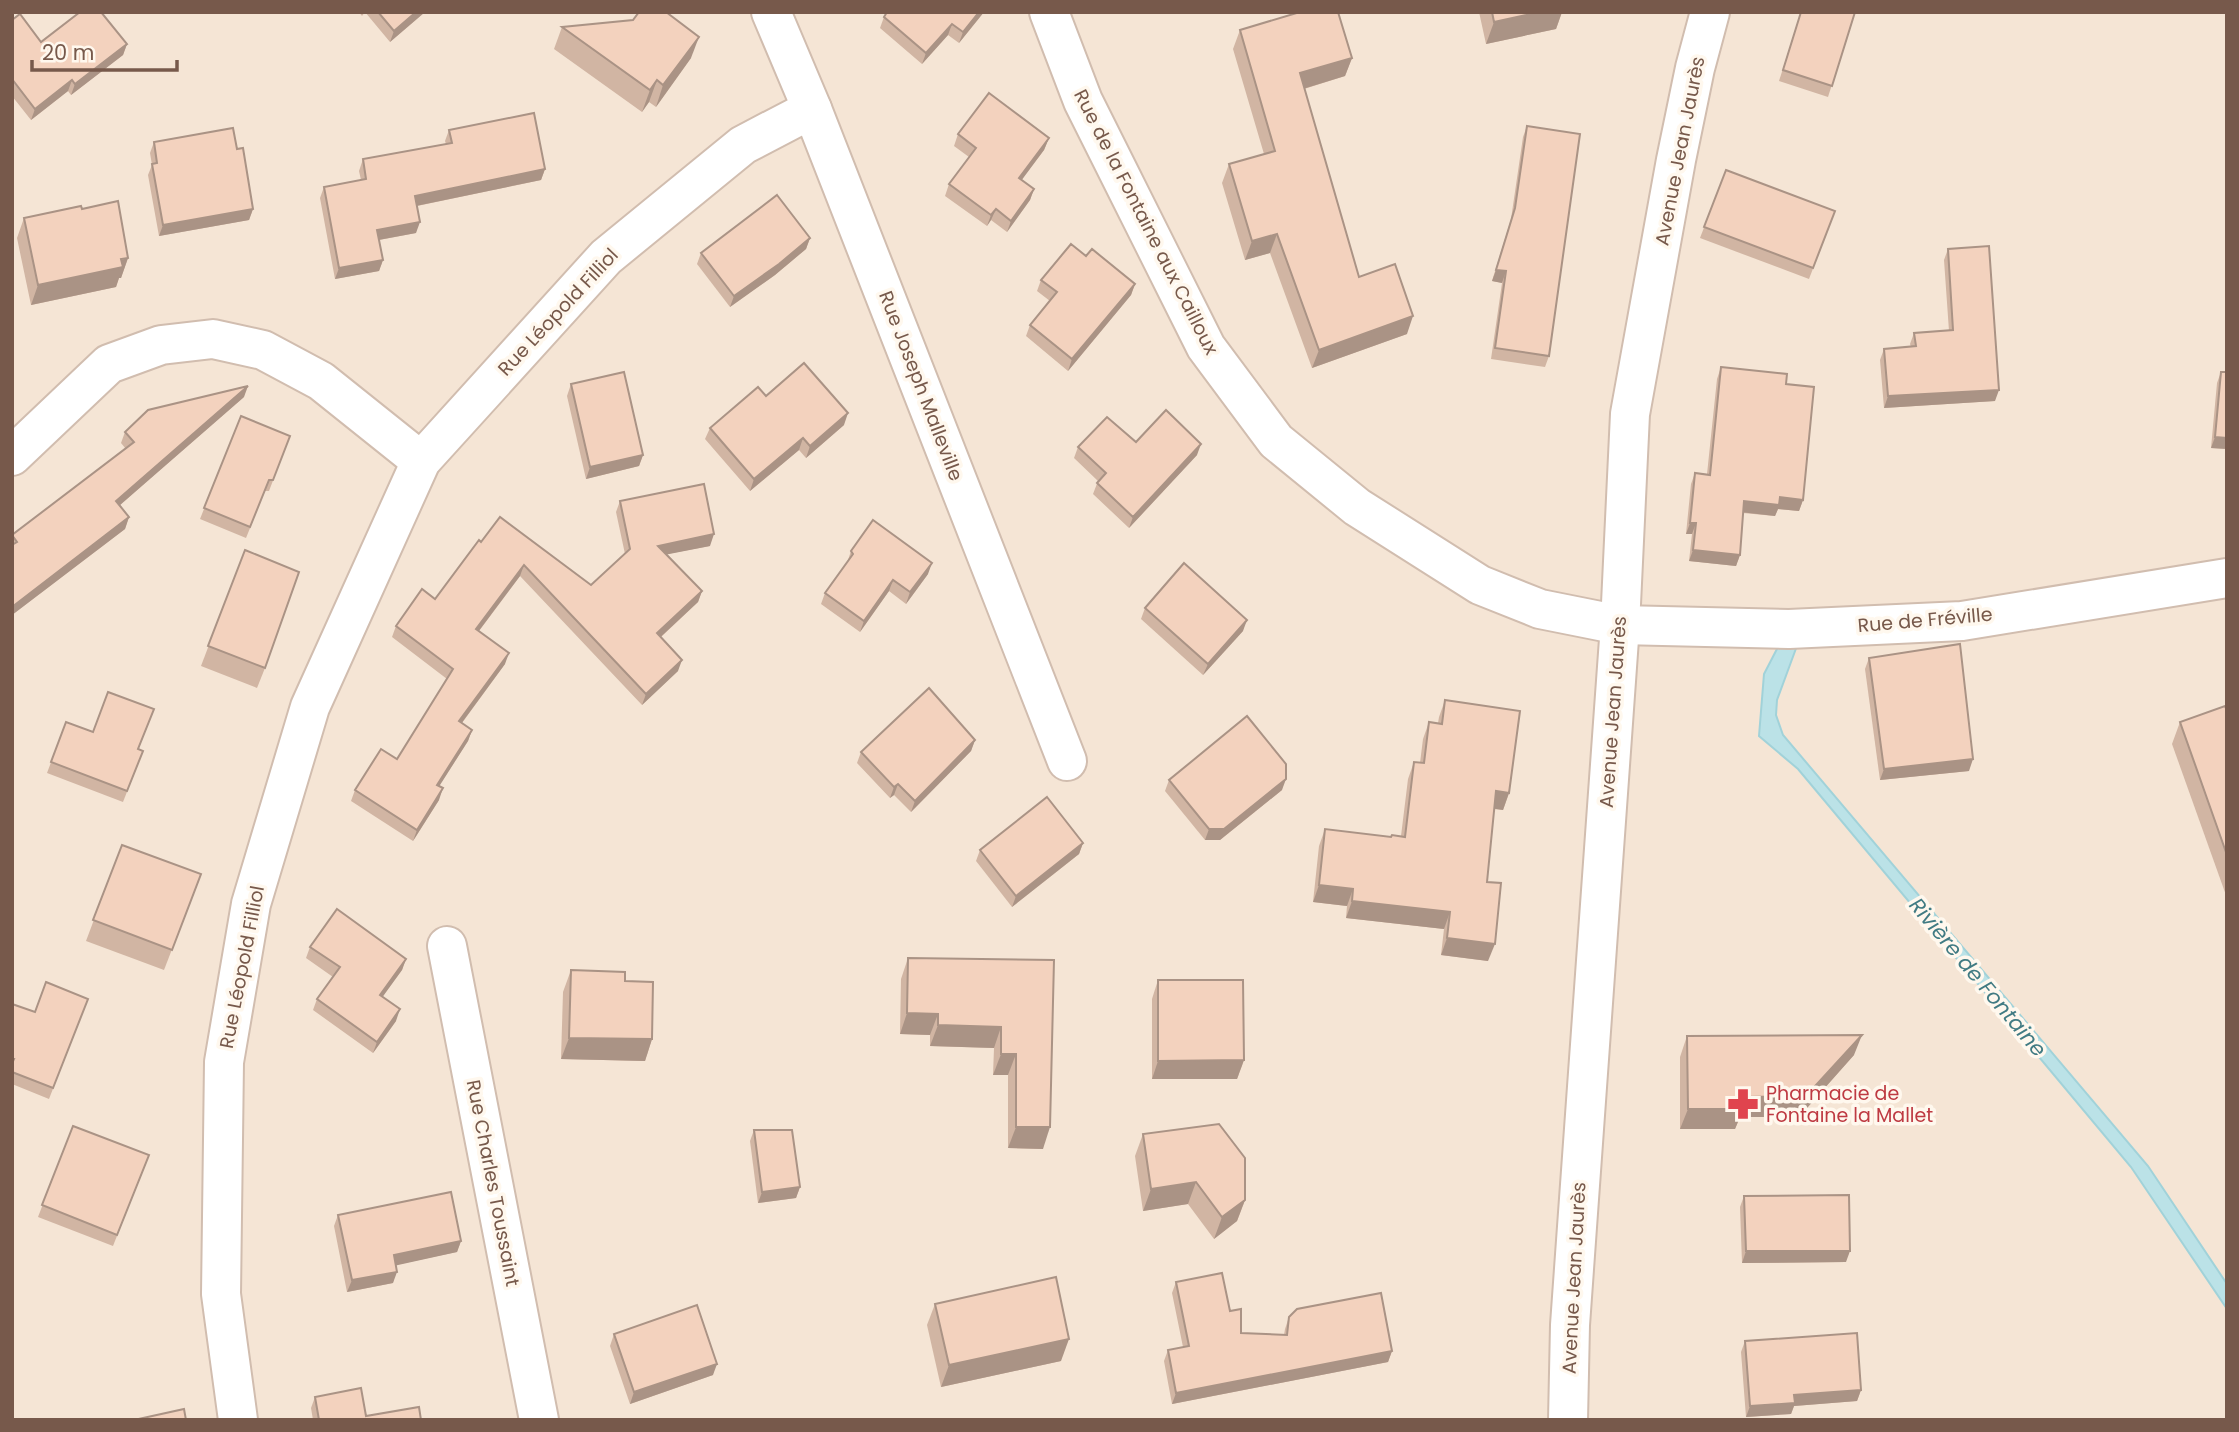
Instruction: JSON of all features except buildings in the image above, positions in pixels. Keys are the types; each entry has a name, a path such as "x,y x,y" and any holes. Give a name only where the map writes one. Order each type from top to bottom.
{"street":[{"name":"Rue Joseph Malleville","path":"771,12 813,109 1067,761"},
{"name":"Rue de la Fontaine aux Cailloux","path":"1049,12 1083,101 1206,347 1276,442 1357,507 1480,585 1541,609 1620,625"},
{"name":"Avenue Jean Jaurès","path":"1569,1420 1570,1325 1578,1192 1620,625 1630,414 1676,160 1710,12"},
{"name":"Rue Léopold Filliol","path":"238,1420 221,1294 224,1062 251,904 310,707 421,461 606,257 743,145 813,109"},
{"path":"12,456 109,364 161,345 213,339 263,350 321,381 421,461"},
{"name":"Rue de Fréville","path":"1620,625 1789,629 1962,621 2225,583"},
{"name":"Rue Charles Toussaint","path":"447,946 539,1420"}],"shaded area":[{"path":"12,12 2227,12 2227,1420 12,1420"}],"water":[{"name":"Rivière de Fontaine","path":"1798,643 1777,700 1776,715 1783,735 2148,1166 2227,1284 2227,1309 2131,1167 1798,769 1759,736 1764,674 1778,647"}],"place":[{"name":"Pharmacie de Fontaine la Mallet","path":"1743,1104"}]}
